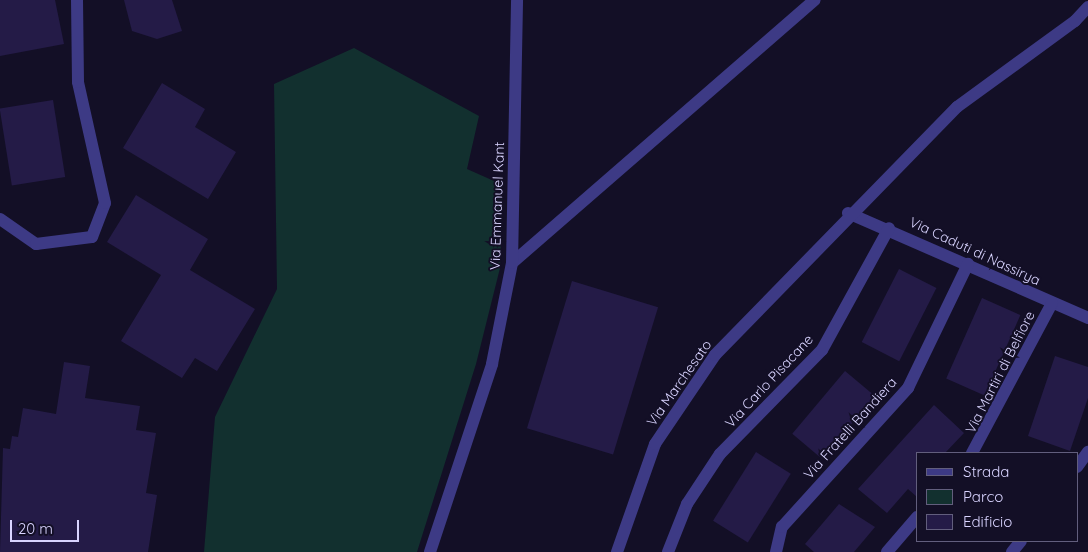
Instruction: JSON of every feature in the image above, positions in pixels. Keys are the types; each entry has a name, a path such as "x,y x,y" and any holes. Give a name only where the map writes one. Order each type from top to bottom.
{"street":[{"path":"0,219 36,244 92,237 105,203 78,82 77,0"},
{"name":"Via Emmanuel Kant","path":"430,552 492,364 512,263 517,0"},
{"path":"512,263 815,0"},
{"name":"Via Marchesato","path":"617,552 655,444 715,355 848,213 957,107 1075,21 1088,6"},
{"name":"Via Caduti di Nassirya","path":"848,213 889,228 1088,318"},
{"name":"Via Carlo Pisacane","path":"668,552 687,504 720,454 822,350 889,228"},
{"name":"Via Fratelli Bandiera","path":"776,552 782,527 908,388 968,264"},
{"name":"Via Martiri di Belfiore","path":"973,452 1052,302"},
{"path":"1078,466 1088,452"},
{"path":"887,552 916,519"},
{"path":"1012,552 1020,542"}],"green space":[{"path":"354,48 479,116 467,169 503,185 500,268 476,364 417,552 204,552 215,417 277,289 274,84"}],"building":[{"path":"0,0 55,0 64,44 0,56"},
{"path":"124,0 172,0 182,31 157,39 132,31"},
{"path":"162,83 205,109 195,127 236,152 208,199 123,148"},
{"path":"53,100 65,177 12,185 0,108"},
{"path":"136,195 208,239 190,270 255,309 217,371 195,358 182,378 121,341 161,275 107,242"},
{"path":"899,269 936,288 899,361 862,342"},
{"path":"572,281 658,307 613,455 527,428"},
{"path":"982,298 1020,315 985,395 946,378"},
{"path":"1055,356 1088,367 1088,398 1070,451 1028,436"},
{"path":"64,362 90,366 85,398 140,406 136,430 156,433 146,493 157,495 148,552 0,552 3,448 10,449 12,436 18,437 23,408 56,414"},
{"path":"845,371 875,396 822,459 792,434"},
{"path":"934,405 964,433 946,452 916,452 916,496 908,489 887,513 858,489"},
{"path":"756,452 791,474 748,542 713,521"},
{"path":"839,504 875,527 854,552 814,552 805,544"}]}
